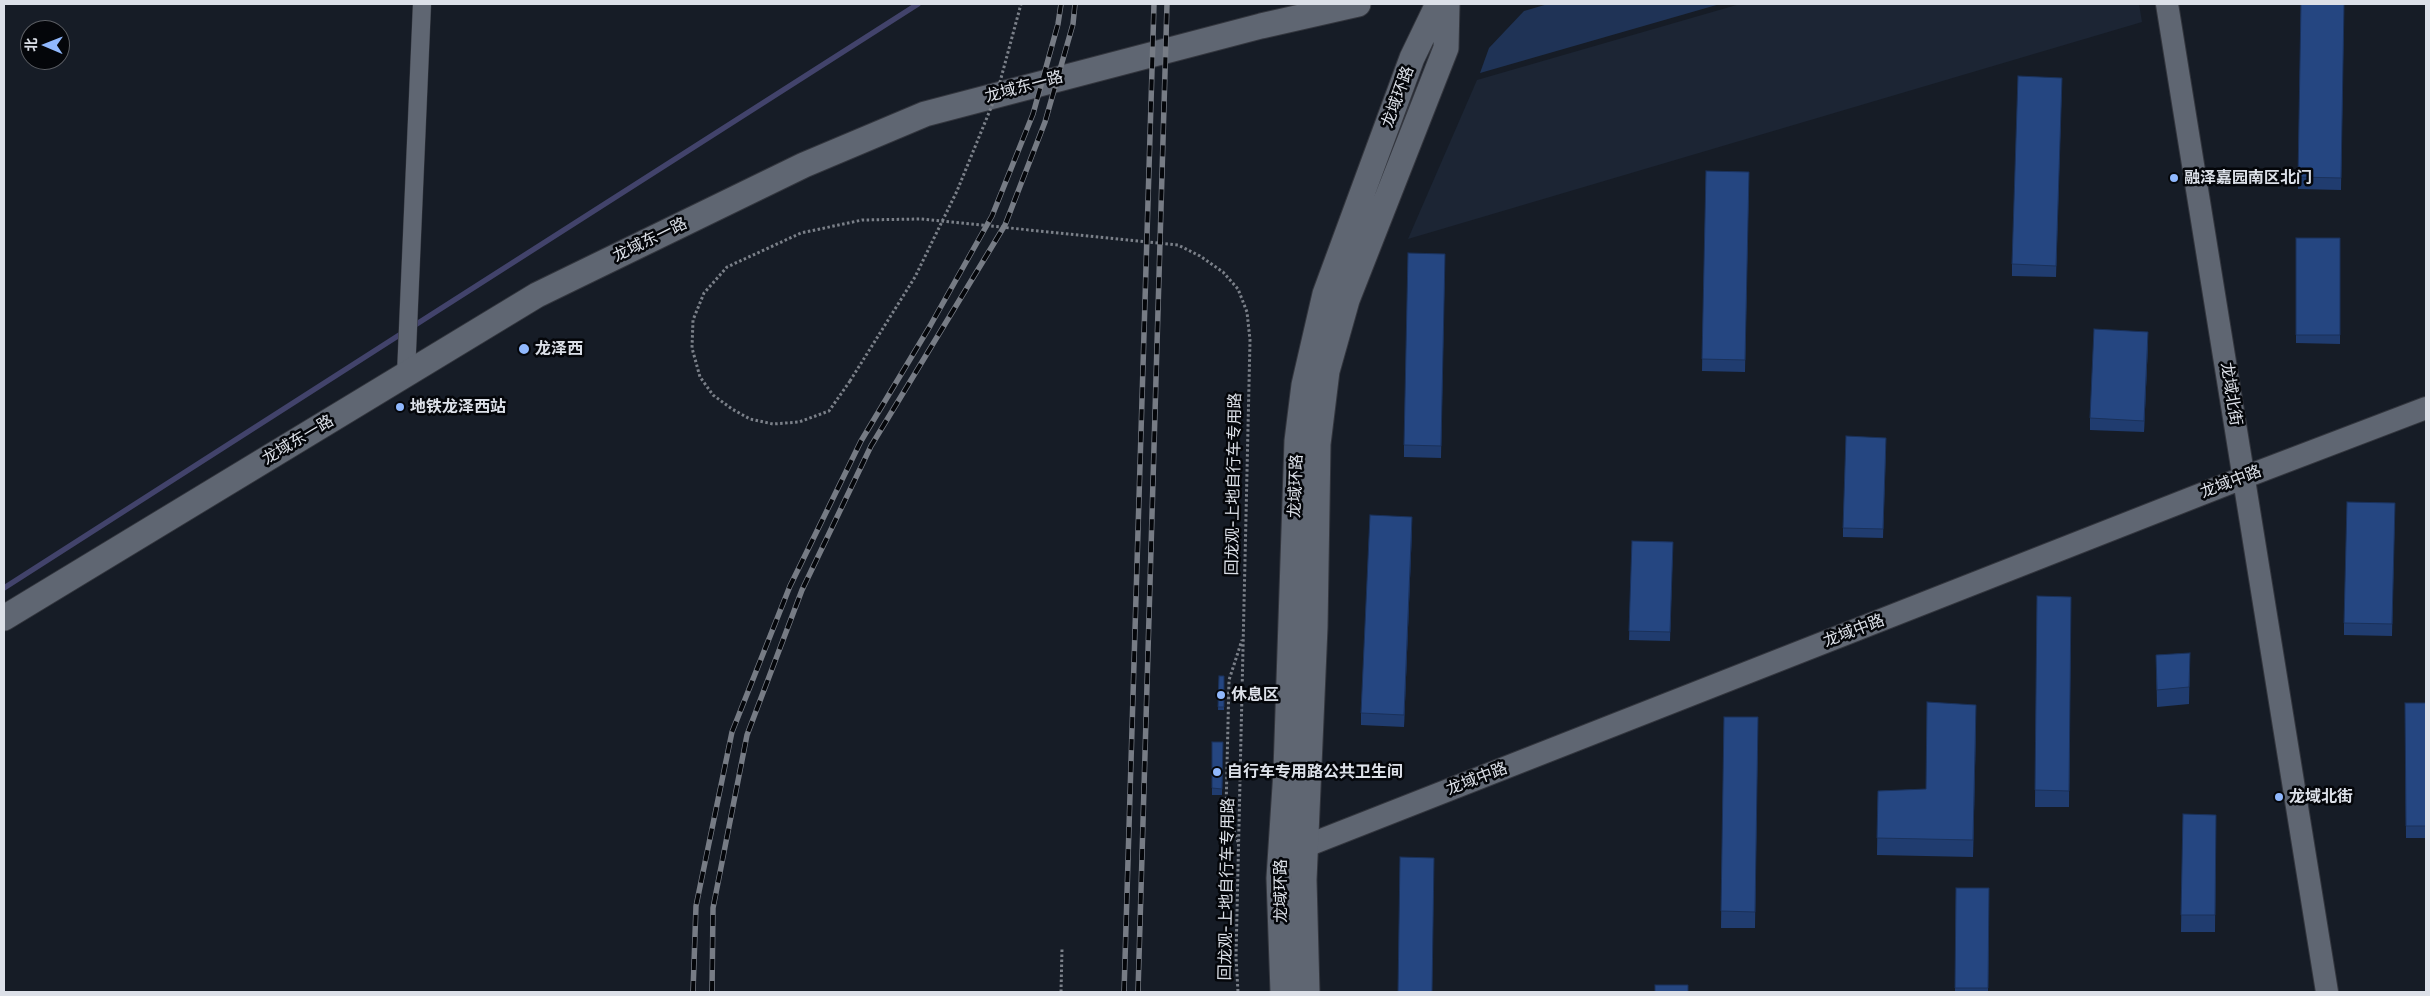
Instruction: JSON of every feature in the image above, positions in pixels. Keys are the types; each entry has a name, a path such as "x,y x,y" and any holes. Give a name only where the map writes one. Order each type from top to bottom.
{"main road":[{"name":"龙域东一路","path":"4,618 537,295 804,165 925,114 1261,26 1358,4"},
{"name":"龙域环路","path":"1283,992 1279,878 1286,771 1298,441 1304,385 1325,294 1412,58 1438,4"},
{"name":"龙域环路","path":"1307,992 1304,890 1316,627 1318,444 1327,371 1347,300 1446,48 1447,4"}],"street":[{"path":"406,374 422,4"},
{"name":"龙域北街","path":"2167,4 2327,992"},
{"name":"龙域中路","path":"1281,846 1306,846 2244,477 2426,408"}],"path":[{"name":"回龙观-上地自行车专用路","path":"1021,4 997,93 958,191 915,277 829,411 799,422 773,424 750,419 713,395 700,377 692,348 693,320 704,293 727,267 801,233 862,220 921,219 1178,245 1200,256 1222,272 1238,289 1247,312 1250,340 1236,957 1238,992"},
{"path":"1239,845 1226,810 1226,773 1229,680 1244,635"},
{"path":"1061,992 1062,949"}],"shaded area":[{"path":"1548,4 1720,4 1480,73 1489,48 1524,11"},
{"path":"1740,4 2139,4 2142,22 1408,239 1477,80"}],"building":[{"path":"2301,4 2344,4 2341,178 2298,177"},
{"path":"2018,76 2062,78 2056,266 2012,264"},
{"path":"1706,171 1749,172 1745,360 1702,359"},
{"path":"2296,238 2340,238 2340,335 2296,335"},
{"path":"1408,253 1445,254 1441,446 1404,445"},
{"path":"2094,329 2148,332 2144,421 2090,418"},
{"path":"1846,436 1886,438 1883,529 1843,528"},
{"path":"2347,502 2395,503 2392,624 2344,623"},
{"path":"1370,515 1412,517 1404,715 1361,713"},
{"path":"1632,541 1673,542 1670,632 1629,631"},
{"path":"2037,596 2071,597 2069,791 2035,790"},
{"path":"2190,653 2189,687 2157,690 2156,655"},
{"name":"休息区","path":"1219,676 1224,676 1224,707 1218,707"},
{"path":"1927,702 1976,705 1973,840 1877,838 1878,791 1926,789"},
{"path":"2405,703 2426,703 2426,826 2406,826"},
{"path":"1724,717 1758,717 1755,912 1721,911"},
{"name":"自行车专用路公共卫生间","path":"1212,742 1223,742 1222,789 1212,788"},
{"path":"2183,814 2216,815 2215,915 2181,915"},
{"path":"1400,857 1434,858 1432,992 1398,992"},
{"path":"1956,888 1989,888 1988,988 1955,988"},
{"path":"1655,985 1688,985 1688,992 1655,992"}],"waterway":[{"path":"412,327 918,4"},
{"path":"4,588 404,332"}],"railway":[{"path":"693,992 696,906 732,732 790,586 861,441 930,326 992,216 1033,114 1058,24 1061,4"},
{"path":"712,992 713,908 747,735 802,590 871,446 1005,225 1045,122 1073,24 1075,4"},
{"path":"1124,992 1154,4"},
{"path":"1138,992 1167,4"}],"place":[{"name":"融泽嘉园南区北门","path":"2174,178"},
{"name":"龙泽西","path":"524,349"},
{"name":"地铁龙泽西站","path":"400,407"},
{"name":"休息区","path":"1221,695"},
{"name":"自行车专用路公共卫生间","path":"1217,772"},
{"name":"龙域北街","path":"2279,797"}]}
